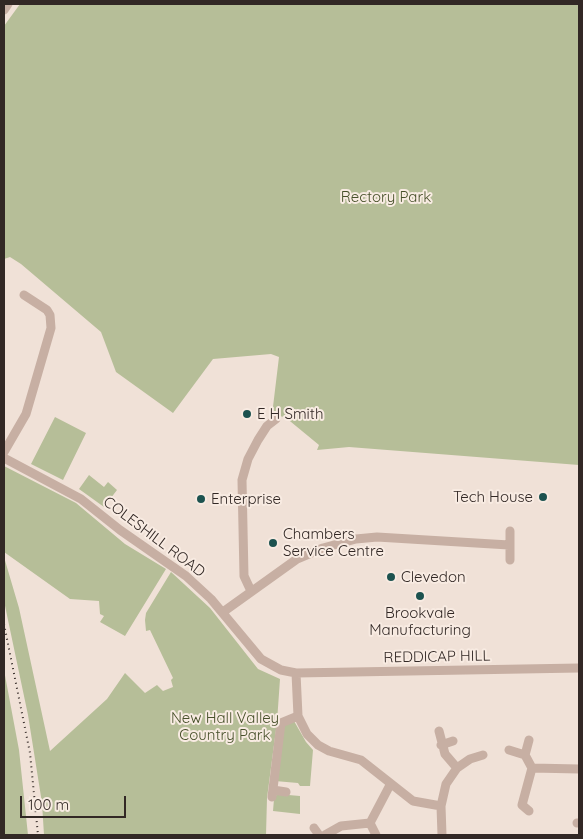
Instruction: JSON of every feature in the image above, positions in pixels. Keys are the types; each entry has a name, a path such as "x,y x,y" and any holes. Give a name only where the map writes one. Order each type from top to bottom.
{"street":[{"path":"4,10 8,4"},
{"path":"4,452 26,414 51,328 50,315 47,310 24,295"},
{"path":"251,591 244,576 242,480 248,459 258,440 267,426 276,419"},
{"name":"COLESHILL ROAD","path":"4,458 81,499 120,530 186,576 223,612 261,659 270,666 296,673"},
{"path":"510,531 510,560"},
{"path":"223,612 297,559 323,548 363,538 509,545"},
{"name":"REDDICAP HILL","path":"296,673 579,668"},
{"path":"296,673 298,716 307,734 318,745 329,751 361,760 390,785 413,801 441,806"},
{"path":"286,792 272,794 281,723 298,716"},
{"path":"439,730 442,745 457,768"},
{"path":"522,804 532,768 525,755 529,740"},
{"path":"442,745 453,741"},
{"path":"509,750 525,755"},
{"path":"442,835 441,806 446,784 457,768 470,759 483,755"},
{"path":"532,768 579,769"},
{"path":"370,823 390,785"},
{"path":"512,804 522,804 529,812"},
{"path":"325,835 341,826 370,823"},
{"path":"370,823 376,835"}],"green space":[{"name":"Rectory Park","path":"20,4 579,4 579,465 349,447 317,450 319,445 285,417 272,415 279,357 271,354 213,359 173,413 116,372 101,332 21,264 10,257 4,259 4,26"},
{"path":"55,417 86,433 63,480 31,464"},
{"path":"4,466 76,503 125,544 166,569 125,636 100,622 104,616 100,614 99,601 70,599 4,552"},
{"path":"89,475 104,487 108,482 117,490 104,507 79,489"},
{"name":"New Hall Valley Country Park","path":"4,557 19,608 50,751 107,699 125,673 145,693 157,685 163,691 173,687 171,680 173,678 150,630 146,631 145,620 146,613 171,572 210,608 258,669 280,679 277,722 267,798 266,835 44,835 42,803 28,715 4,601"},
{"path":"4,670 19,750 28,835 4,835"},
{"path":"294,721 313,750 310,786 275,781 284,725"},
{"path":"277,794 300,796 300,814 273,811 274,799"}],"railway":[{"path":"4,624 30,753 38,835"}],"place":[{"name":"E H Smith","path":"247,414"},
{"name":"Tech House","path":"543,497"},
{"name":"Enterprise","path":"201,499"},
{"name":"Chambers Service Centre","path":"273,543"},
{"name":"Clevedon","path":"391,577"},
{"name":"Brookvale Manufacturing","path":"420,596"}]}
